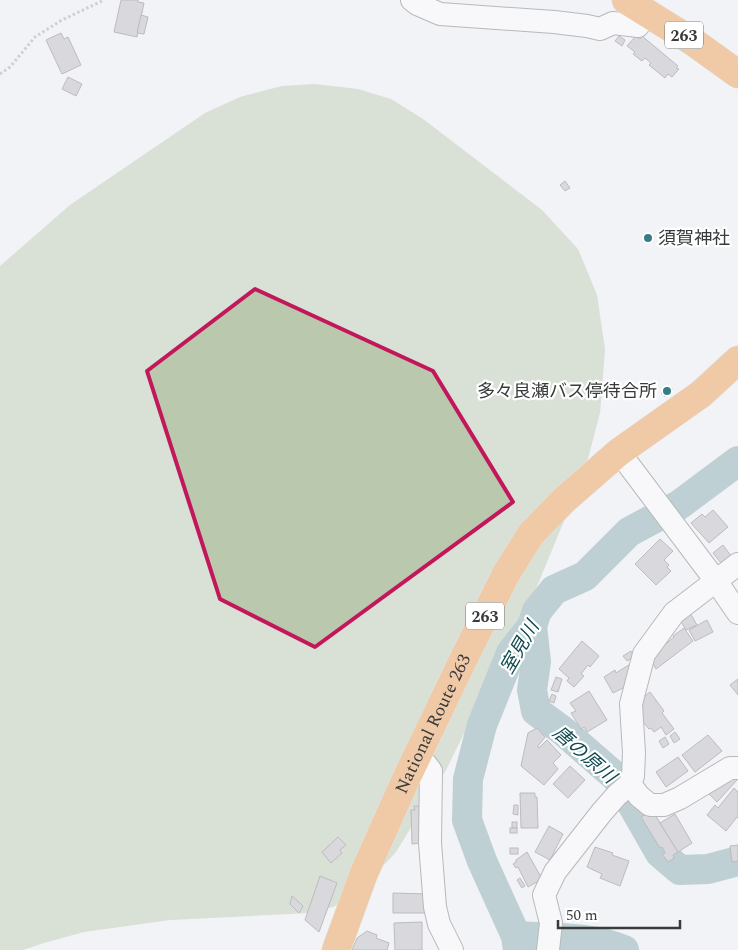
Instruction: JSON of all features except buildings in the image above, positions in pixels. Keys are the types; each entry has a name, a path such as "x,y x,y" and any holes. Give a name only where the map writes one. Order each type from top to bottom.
{"highway":[{"name":"263","path":"637,6 692,40 738,74"},
{"name":"National Route 263","path":"336,950 364,873 416,759 506,574 531,534 564,500 623,457 701,394 738,360"}],"street":[{"path":"412,0 440,14 554,22 600,29 613,23 638,26 637,6"},
{"path":"623,457 738,613"},
{"path":"547,949 551,923 544,895 555,872 634,776 631,704 644,654 674,613 738,564"},
{"path":"416,759 425,763 431,772 430,843 435,907 439,924 452,950"},
{"path":"624,788 650,804 664,805 680,798 730,768 738,768"}],"path":[{"path":"0,74 10,67 35,37 62,20 104,0"}],"highlighted area":[{"path":"255,289 433,371 513,502 315,647 220,599 147,371"}],"green space":[{"path":"315,84 358,89 391,99 423,119 542,210 578,249 597,295 605,349 600,413 585,470 538,584 446,770 396,852 358,893 333,907 308,913 170,920 84,932 23,950 0,950 0,266 70,205 205,113 240,97 282,86"}],"waterway":[{"name":"室見川","path":"518,950 516,936 482,861 467,820 468,779 482,725 511,653 532,626 537,611 554,590 585,576 629,532 679,505 738,461"},
{"name":"唐の原川","path":"532,626 536,662 532,690 536,711 563,731 617,778 660,853 680,870 708,869 738,861"},
{"path":"516,936 585,940 612,945 624,950"}],"place":[{"name":"須賀神社","path":"648,238"},
{"name":"多々良瀬バス停待合所","path":"667,391"}]}
